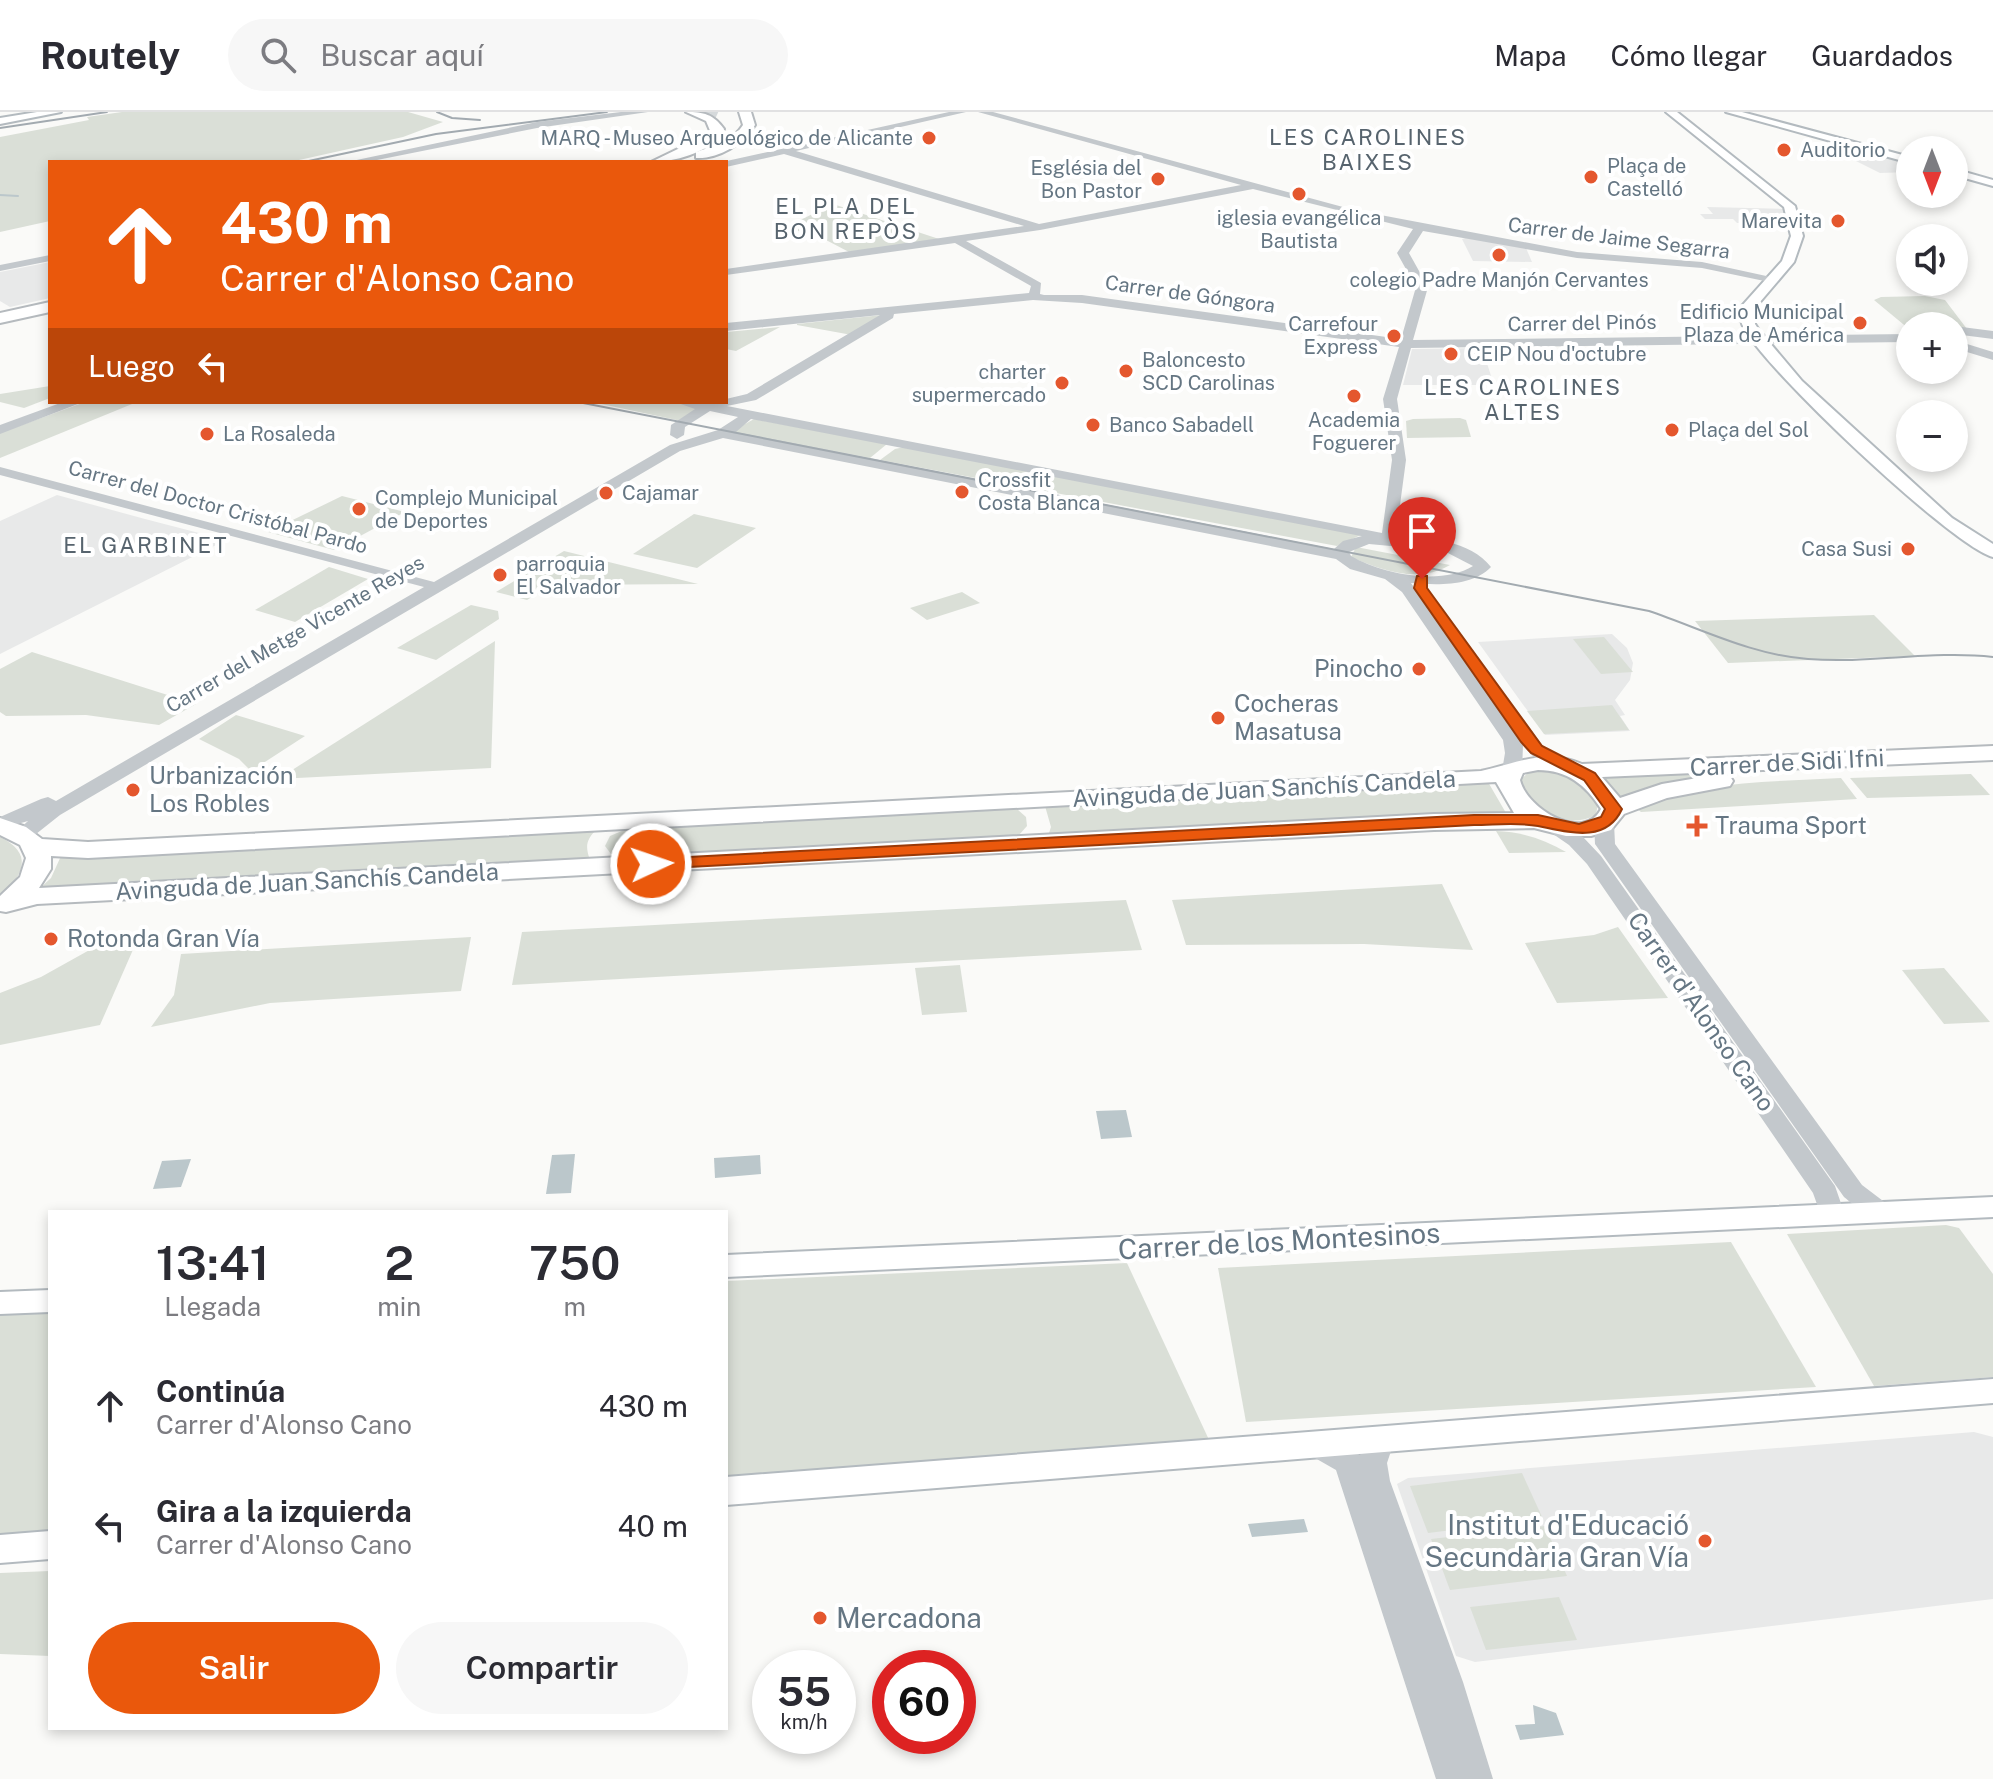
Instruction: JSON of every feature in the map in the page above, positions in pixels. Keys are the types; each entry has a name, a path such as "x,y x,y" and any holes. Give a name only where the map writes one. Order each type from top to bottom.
{"main road":[{"path":"0,120 45,112"},
{"path":"0,120 56,112"},
{"path":"665,160 700,146 717,135 715,122 692,112"},
{"path":"729,120 749,119 745,112"},
{"path":"1671,112 1789,206 1797,231 1788,262 1747,308 1748,324 1758,340 1797,384 1916,495 1946,522 1993,552"},
{"path":"1731,112 1896,156"},
{"path":"665,160 722,139 729,120"},
{"path":"678,160 728,140 736,130 729,120"},
{"path":"1968,176 1993,183"},
{"path":"0,316 48,305"},
{"name":"Carrer de Sidi Ifni","path":"1571,768 1993,753"},
{"path":"1512,771 1533,763 1571,768"},
{"name":"Carrer de Sidi Ifni","path":"1609,816 1662,791 1747,777 1993,765"},
{"name":"Carrer d'Alonso Cano","path":"1571,768 1595,782 1609,816"},
{"name":"Avinguda de Juan Sanchís Candela","path":"15,833 88,850 1481,778 1512,771"},
{"name":"Carrer d'Alonso Cano","path":"1512,771 1508,786 1522,807 1544,822"},
{"name":"Avinguda de Juan Sanchís Candela","path":"1015,802 1032,813 1038,822 1028,844"},
{"path":"1544,822 1579,829 1609,816"},
{"name":"Avinguda de Juan Sanchís Candela","path":"3,906 36,896 1434,822 1544,822"},
{"path":"610,866 598,854 596,840 619,823"},
{"path":"3,906 26,887 38,871 40,862 15,833"},
{"name":"Carrer de los Montesinos","path":"728,1266 1993,1207"},
{"path":"0,1303 48,1301"},
{"path":"728,1491 1993,1392"},
{"path":"0,1549 48,1545"}],"street":[{"path":"360,160 544,124 643,112"},
{"path":"728,164 961,112"},
{"name":"Carrer de Jaime Segarra","path":"983,112 1272,191 1420,227 1577,255 1702,265 1774,279"},
{"path":"793,150 858,170 857,173 1040,227"},
{"path":"728,274 1040,227 1254,186"},
{"path":"1341,555 1342,549 1349,544 1385,539 1391,530 1399,460 1390,399 1422,287 1403,253 1420,227"},
{"path":"956,241 1036,290"},
{"path":"0,266 48,256"},
{"path":"728,327 896,310 1036,290"},
{"name":"Carrer de Góngora","path":"1036,290 1043,299 1082,299 1407,344"},
{"path":"728,402 751,397 896,310"},
{"path":"1984,337 1993,353"},
{"name":"Carrer del Pinós","path":"1407,344 1896,338"},
{"path":"1968,347 1993,353"},
{"path":"0,424 55,404"},
{"path":"0,430 71,404"},
{"path":"692,404 1365,532 1385,539 1446,548 1470,556 1483,567 1475,574 1462,578 1422,579 1390,575 1355,566 1341,555 723,434"},
{"path":"683,433 707,407 720,404"},
{"path":"723,434 746,416"},
{"name":"Carrer del Metge Vicente Reyes","path":"15,833 41,807 683,433"},
{"name":"Carrer del Metge Vicente Reyes","path":"15,833 683,433 723,434"},
{"name":"Carrer del Doctor Cristóbal Pardo","path":"0,471 426,583"},
{"name":"Carrer d'Alonso Cano","path":"1390,575 1408,589 1512,740 1515,753 1512,771"},
{"name":"Carrer d'Alonso Cano","path":"1422,579 1421,588 1527,739 1536,750 1571,768"},
{"name":"Carrer d'Alonso Cano","path":"1609,816 1605,844 1853,1191 1882,1213"},
{"name":"Carrer d'Alonso Cano","path":"1544,822 1576,841 1594,860 1826,1192 1832,1215"},
{"path":"1379,1442 1372,1463 1375,1481 1446,1682 1476,1779"},
{"path":"1319,1446 1349,1463 1453,1779"}],"shaded area":[{"path":"122,112 408,112 443,122 403,137 299,160 48,160 48,221 0,232 0,137 89,120 87,117"},
{"path":"1836,151 1862,151 1896,160 1896,172 1880,173"},
{"path":"833,204 939,239 849,252 826,240 786,227"},
{"path":"1707,207 1785,209 1789,224 1705,219 1700,214 1713,214"},
{"name":"colegio Padre Manjón Cervantes","path":"1462,239 1526,248 1532,262 1473,261"},
{"path":"48,262 48,298 10,307 0,301 0,272"},
{"path":"1925,296 1945,300 1954,312 1896,312 1896,318 1874,300 1881,297"},
{"path":"882,315 852,335 797,325 797,324"},
{"path":"780,327 736,351 728,349 728,332"},
{"path":"1482,348 1494,385 1403,385 1412,349"},
{"path":"48,386 48,399 24,408 0,402 0,394"},
{"path":"80,404 132,404 0,458 0,433"},
{"path":"601,404 685,404 701,407 681,421"},
{"path":"754,419 887,444 870,458 731,432"},
{"path":"1466,420 1471,437 1407,438 1406,421"},
{"path":"904,447 1363,534 1337,546 880,460 895,449"},
{"path":"57,495 226,540 0,654 0,521"},
{"path":"342,496 405,512 334,550 268,532"},
{"path":"694,514 756,528 697,568 633,554"},
{"path":"1356,547 1450,565 1425,574 1400,573 1351,557"},
{"path":"564,551 698,584 552,585 527,600 496,592"},
{"path":"329,567 368,579 295,622 255,610"},
{"path":"962,592 980,603 927,620 910,608"},
{"path":"471,605 498,611 499,619 436,660 397,648"},
{"path":"1874,615 1915,656 1728,663 1695,621"},
{"path":"1612,634 1627,648 1633,663 1630,680 1615,700 1625,715 1620,716 1630,731 1545,735 1478,642"},
{"path":"1604,637 1633,672 1601,674 1573,639"},
{"path":"495,641 491,768 278,779"},
{"path":"32,652 196,704 159,725 86,715 6,716 0,712 0,669"},
{"path":"1612,705 1629,730 1544,734 1527,711"},
{"path":"236,715 305,736 251,771 239,759 199,739"},
{"path":"1549,769 1575,776 1598,803 1596,815 1585,819 1561,819 1549,816 1530,802 1520,780 1529,772"},
{"path":"1728,771 1731,775 1675,782 1620,800 1601,777"},
{"path":"1971,774 1990,795 1867,798 1850,778"},
{"path":"1841,778 1857,799 1641,812 1636,808 1711,787"},
{"path":"1488,782 1506,813 1048,836 1051,827 1045,806"},
{"path":"1002,807 1017,809 1026,817 1027,826 1019,835 1005,839 625,860 611,854 605,846 610,836 631,827"},
{"path":"597,829 588,843 590,860 39,889 51,878 61,856"},
{"path":"1496,831 1532,837 1566,852 1509,853"},
{"path":"0,837 17,850 22,864 15,880 0,895"},
{"path":"1442,884 1473,950 1364,944 1186,945 1172,900"},
{"path":"1126,900 1142,950 512,985 522,932"},
{"path":"1618,927 1668,998 1557,1003 1525,943 1594,935"},
{"path":"139,936 100,1025 0,1045 0,993 41,977 111,938"},
{"path":"471,937 461,991 270,1003 151,1027 174,995 181,954"},
{"path":"960,965 967,1012 922,1015 915,968"},
{"path":"1944,968 1990,1022 1944,1024 1902,970"},
{"path":"1126,1110 1132,1137 1101,1139 1096,1111"},
{"path":"575,1154 571,1193 546,1194 552,1155"},
{"path":"760,1155 761,1174 715,1178 714,1158"},
{"path":"191,1159 181,1187 153,1189 162,1161"},
{"path":"1946,1225 1959,1228 1993,1274 1993,1377 1874,1386 1787,1234"},
{"path":"1731,1242 1816,1387 1246,1422 1218,1268"},
{"path":"1127,1263 1210,1442 728,1481 728,1281"},
{"path":"48,1311 48,1536 0,1540 0,1313"},
{"name":"Institut d'Educació Secundària Gran Vía","path":"1974,1432 1993,1437 1993,1599 1475,1662 1456,1656 1397,1484 1408,1478"},
{"path":"1522,1473 1543,1519 1428,1533 1410,1486"},
{"path":"1304,1519 1308,1532 1252,1537 1248,1524"},
{"path":"1545,1526 1567,1576 1450,1590 1431,1539"},
{"path":"48,1571 48,1656 0,1654 0,1573"},
{"path":"1559,1597 1577,1640 1486,1650 1470,1607"},
{"path":"1533,1705 1556,1713 1564,1735 1520,1740 1515,1725 1535,1724"}],"waterway":[{"path":"0,195 18,196"}],"tunnel":[{"path":"705,112 716,117"}],"tram line":[{"path":"0,128 107,112"},
{"path":"437,112 452,118 480,120"},
{"path":"313,160 436,134 607,112"},
{"path":"588,404 1649,611 1747,647 1787,657 1831,660 1947,655 1993,657"}],"place":[{"name":"MARQ - Museo Arqueológico de Alicante","path":"929,138"},
{"name":"Auditorio","path":"1784,150"},
{"name":"Plaça de Castelló","path":"1591,177"},
{"name":"Església del Bon Pastor","path":"1158,179"},
{"name":"iglesia evangélica Bautista","path":"1299,194"},
{"name":"Marevita","path":"1838,221"},
{"name":"colegio Padre Manjón Cervantes","path":"1499,255"},
{"name":"Edificio Municipal Plaza de América","path":"1860,323"},
{"name":"Carrefour Express","path":"1394,336"},
{"name":"CEIP Nou d'octubre","path":"1451,354"},
{"name":"Baloncesto SCD Carolinas","path":"1126,371"},
{"name":"charter supermercado","path":"1062,383"},
{"name":"Academia Foguerer","path":"1354,396"},
{"name":"Banco Sabadell","path":"1093,425"},
{"name":"Plaça del Sol","path":"1672,430"},
{"name":"La Rosaleda","path":"207,434"},
{"name":"Crossfit Costa Blanca","path":"962,492"},
{"name":"Cajamar","path":"606,493"},
{"name":"Complejo Municipal de Deportes","path":"359,509"},
{"name":"Casa Susi","path":"1908,549"},
{"name":"parroquia El Salvador","path":"500,575"},
{"name":"Pinocho","path":"1419,669"},
{"name":"Cocheras Masatusa","path":"1218,718"},
{"name":"Urbanización Los Robles","path":"133,790"},
{"name":"Trauma Sport","path":"1697,826"},
{"name":"Rotonda Gran Vía","path":"51,939"},
{"name":"Institut d'Educació Secundària Gran Vía","path":"1705,1541"},
{"name":"Mercadona","path":"820,1618"}],"district":[{"name":"LES CAROLINES BAIXES","path":"1368,150"},
{"name":"EL PLA DEL BON REPÒS","path":"846,218"},
{"name":"LES CAROLINES ALTES","path":"1523,400"},
{"name":"EL GARBINET","path":"146,545"}],"route":[{"path":"651,864 1474,820 1538,820 1579,829 1597,826 1608,820 1614,809 1590,776 1536,750 1527,739 1421,588 1422,579"}]}
